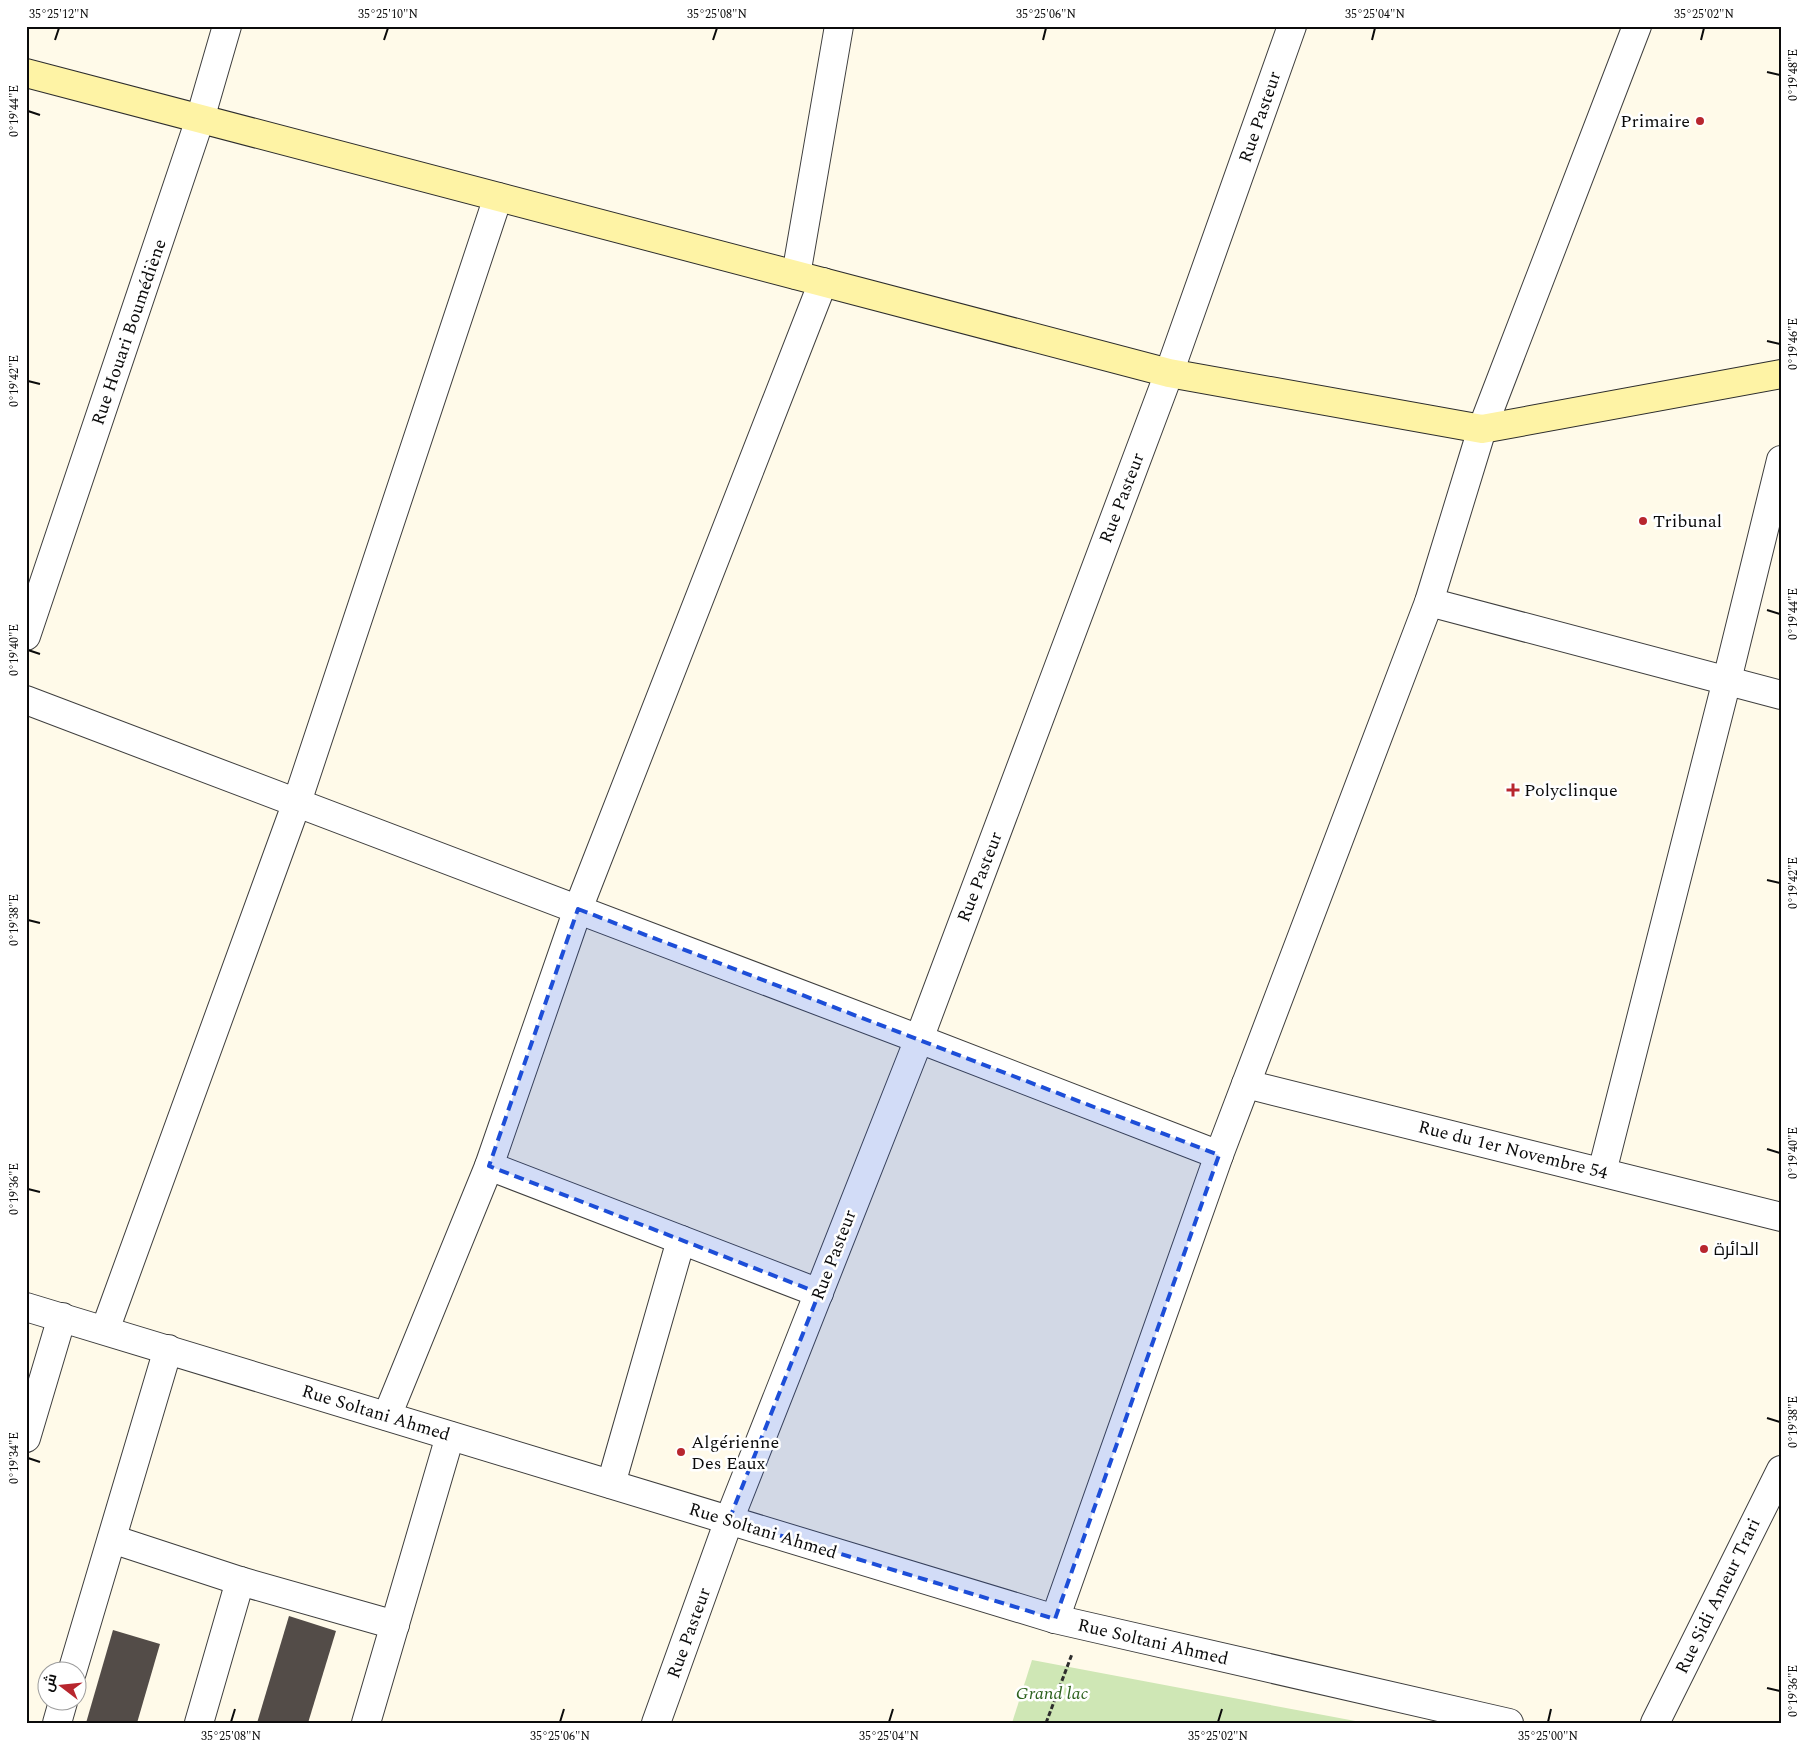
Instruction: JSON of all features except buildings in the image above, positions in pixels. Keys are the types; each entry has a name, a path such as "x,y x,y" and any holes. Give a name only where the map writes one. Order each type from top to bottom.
{"main road":[{"path":"26,73 1169,373 1482,429 1781,374"}],"street":[{"name":"Rue Houari Boumédiène","path":"26,636 200,119 227,26"},
{"path":"796,275 839,26"},
{"name":"Rue Pasteur","path":"656,1723 729,1520 919,1039 1169,373 1292,26"},
{"path":"1055,1619 1219,1155 1429,602 1482,429 1637,26"},
{"path":"105,1330 297,802 498,197"},
{"path":"387,1416 489,1166 578,909 823,282"},
{"path":"1602,1172 1781,460"},
{"path":"1429,602 1781,695"},
{"path":"26,700 1219,1155"},
{"name":"Rue du 1er Novembre 54","path":"1246,1084 1781,1216"},
{"path":"489,1166 819,1294"},
{"path":"611,1484 681,1240"},
{"name":"Rue Soltani Ahmed","path":"26,1307 1055,1619 1509,1723"},
{"path":"26,1438 62,1318"},
{"path":"75,1662 168,1349"},
{"path":"366,1723 450,1436"},
{"name":"Rue Sidi Ameur Trari","path":"1655,1723 1772,1508 1781,1470"},
{"path":"112,1539 240,1581 395,1625"},
{"path":"199,1723 240,1581"}],"path":[{"path":"1046,1723 1082,1626"}],"highlighted area":[{"path":"578,909 1219,1155 1055,1619 729,1520 819,1293 489,1166"}],"green space":[{"name":"Grand lac","path":"1032,1660 1366,1723 1012,1723"}],"place":[{"name":"Primaire","path":"1700,121"},
{"name":"Tribunal","path":"1643,521"},
{"name":"Polyclinque","path":"1513,790"},
{"name":"الدائرة","path":"1704,1249"},
{"name":"Algérienne Des Eaux","path":"681,1452"}]}
